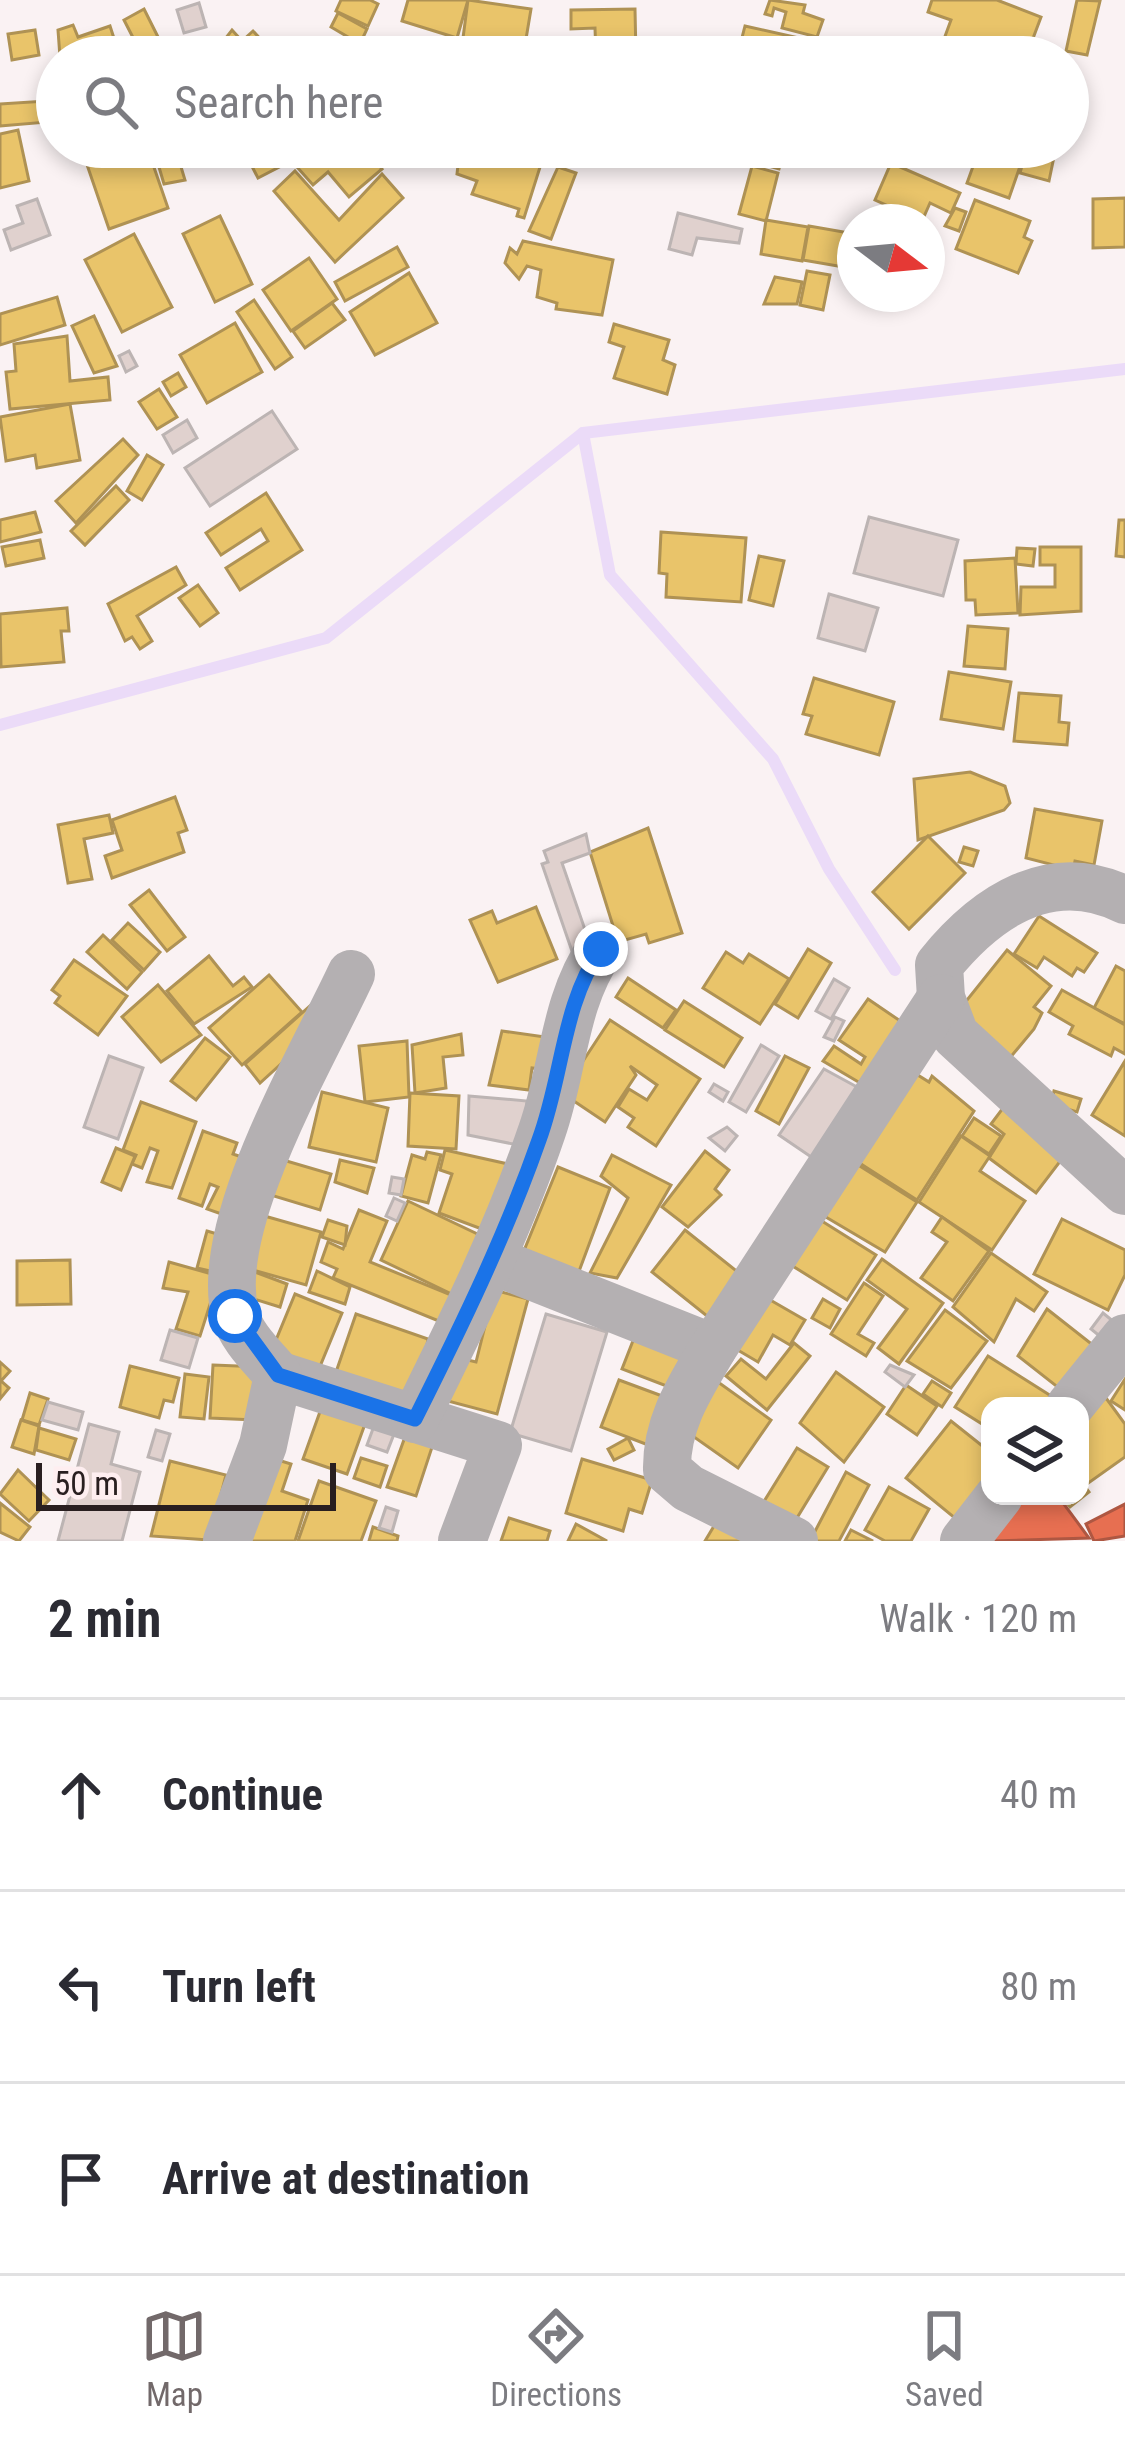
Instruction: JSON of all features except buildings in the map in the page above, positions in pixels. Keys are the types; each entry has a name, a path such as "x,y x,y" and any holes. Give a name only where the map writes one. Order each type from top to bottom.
{"street":[{"path":"1125,900 1069,882 1023,894 976,923 938,965 941,998 955,1035 1125,1191"},
{"path":"415,1419 494,1262 555,1095 579,981 601,949"},
{"path":"352,974 265,1152 232,1264 235,1316 278,1375 498,1445 462,1541"},
{"path":"794,1541 688,1488 667,1470 674,1422 713,1348 941,998"},
{"path":"494,1262 713,1348"},
{"path":"1077,1397 1125,1338"},
{"path":"227,1541 262,1445 278,1375"},
{"path":"964,1541 992,1505"}],"waterway":[{"path":"0,725 326,638 583,433 1125,369"},
{"path":"583,433 610,575 773,759 829,869 895,970"}],"route":[{"path":"235,1316 278,1375 415,1419 494,1262 555,1095 579,981 601,949"}]}
